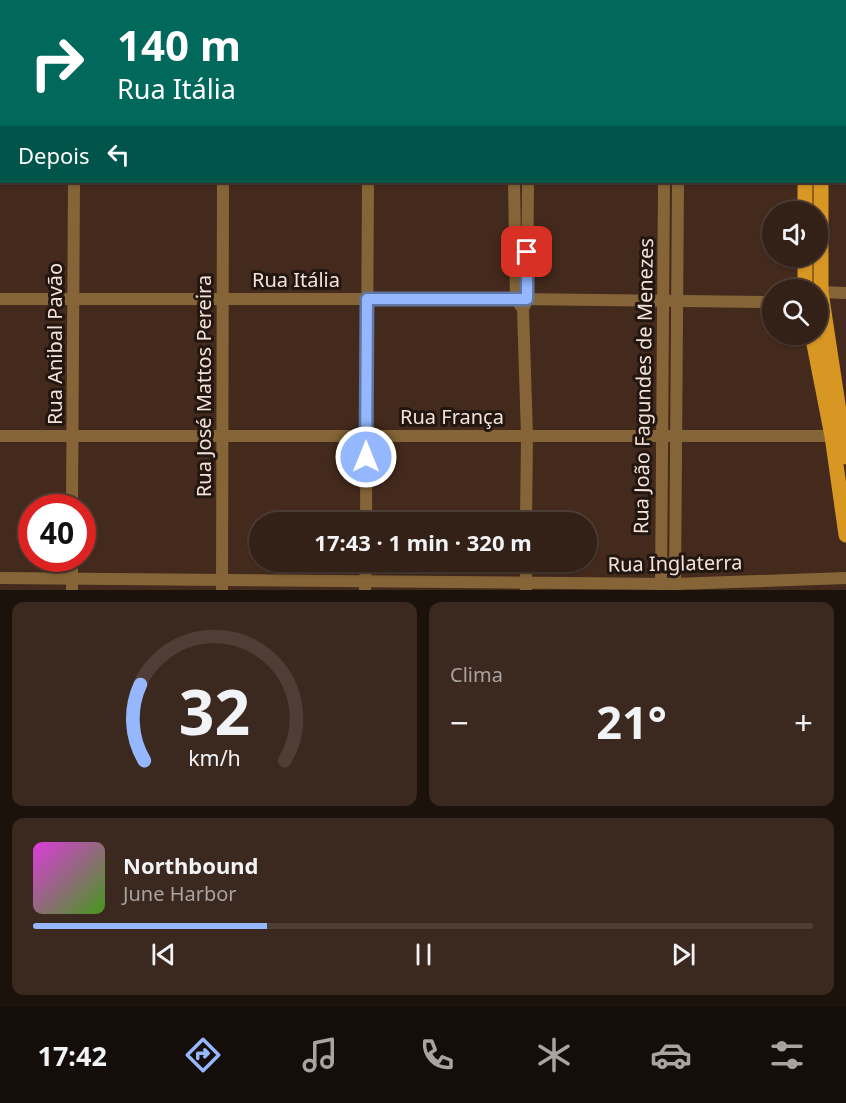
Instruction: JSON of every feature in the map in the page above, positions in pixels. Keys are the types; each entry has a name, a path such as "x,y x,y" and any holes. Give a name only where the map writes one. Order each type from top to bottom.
{"main road":[{"path":"805,183 805,201"},
{"path":"814,279 820,183"},
{"path":"814,345 832,436 846,536"},
{"path":"824,345 846,457"}],"street":[{"name":"Rua Anibal Pavão","path":"72,494 74,183"},
{"name":"Rua José Mattos Pereira","path":"222,585 223,183"},
{"path":"366,512 368,183"},
{"path":"514,183 522,302 527,436 526,512"},
{"path":"522,302 528,183"},
{"name":"Rua João Fagundes de Menezes","path":"661,587 664,183"},
{"name":"Rua João Fagundes de Menezes","path":"675,587 678,183"},
{"path":"828,292 846,293"},
{"name":"Rua Itália","path":"0,299 762,302"},
{"name":"Rua França","path":"0,436 832,436"},
{"name":"Rua Inglaterra","path":"0,578 72,584 675,587 846,578"}],"route":[{"path":"366,457 367,299 527,299 527,252"}]}
